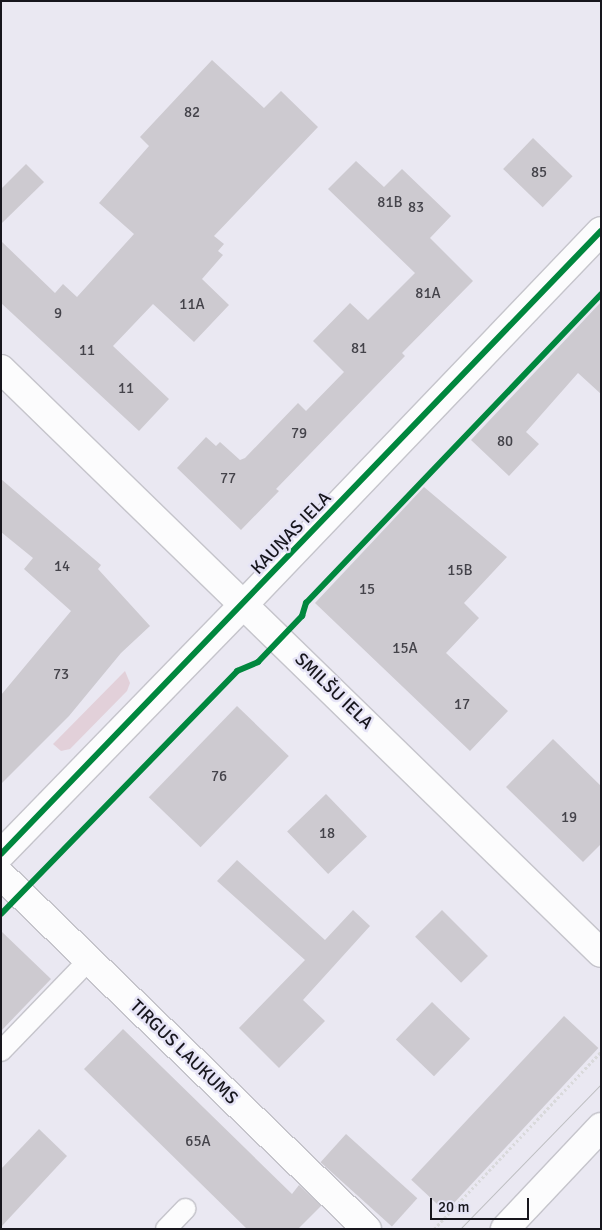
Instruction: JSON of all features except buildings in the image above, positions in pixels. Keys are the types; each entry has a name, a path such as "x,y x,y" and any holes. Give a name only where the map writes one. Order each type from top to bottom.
{"street":[{"name":"KAUŅAS IELA","path":"1,854 244,604 601,231"},
{"name":"SMILŠU IELA","path":"1,369 601,953"},
{"name":"TIRGUS LAUKUMS","path":"1,875 367,1229"},
{"path":"505,1229 601,1127"}],"lane":[{"path":"1,1051 89,960"},
{"path":"166,1229 185,1209"}],"path":[{"path":"434,1229 601,1052"}],"shaded area":[{"path":"125,671 130,683 127,691 70,749 61,751 53,744"}],"tram line":[{"path":"460,1229 601,1084"}],"cycle path":[{"path":"1,854 601,231"},
{"path":"1,914 237,671 258,662 302,616 306,603 601,294"}]}
